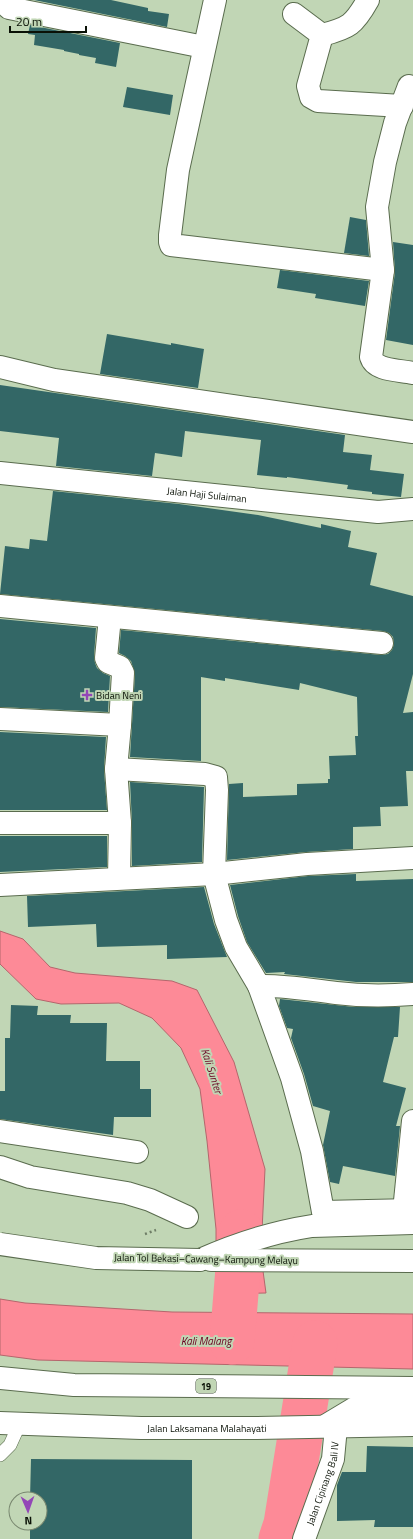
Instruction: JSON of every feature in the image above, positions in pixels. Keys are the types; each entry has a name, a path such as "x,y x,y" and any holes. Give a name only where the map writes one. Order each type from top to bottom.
{"main road":[{"path":"2,0 9,8 204,46"},
{"path":"215,0 178,170 170,235 171,245 383,270"},
{"path":"322,35 342,30 358,17 368,0"},
{"path":"294,14 322,35"},
{"path":"322,35 308,86 311,97 318,101 402,106"},
{"path":"409,86 385,162 377,207 383,270 370,357 377,366 413,373"},
{"path":"0,367 54,380 413,432"},
{"name":"Jalan Haji Sulaiman","path":"0,473 378,512 413,509"},
{"path":"0,606 382,643"},
{"path":"110,617 106,658 108,662 120,667 123,673 116,770 120,823 119,878"},
{"path":"0,719 120,725"},
{"path":"116,770 204,774 216,777 217,790 214,874 226,920 236,946 259,986 294,1085 312,1152 323,1212 410,1215"},
{"path":"0,822 120,823"},
{"path":"0,885 214,874 307,864 413,858"},
{"path":"259,986 296,987 337,993 365,995 413,994"},
{"path":"410,1215 413,1121"},
{"path":"0,1131 137,1152"},
{"path":"0,1167 30,1177 127,1193 150,1200 187,1217"},
{"path":"200,1260 245,1242 281,1231 410,1215"},
{"name":"Jalan Tol Bekasi–Cawang–Kampung Melayu","path":"0,1244 96,1258 413,1261"},
{"name":"19","path":"0,1378 74,1384 413,1388"},
{"path":"325,1427 355,1408 413,1407"},
{"name":"Jalan Laksamana Malahayati","path":"10,1423 141,1428 257,1428 413,1425"},
{"name":"Jalan Cipinang Bali IV","path":"304,1539 333,1459 325,1427"}],"lane":[{"path":"0,1455 10,1445 10,1423"}],"water":[{"path":"0,931 23,939 50,967 75,973 172,981 197,990 234,1062 265,1169 262,1231 263,1271 266,1293 216,1294 216,1229 200,1089 181,1048 152,1018 119,1003 61,1004 36,999 0,964"},
{"name":"Kali Malang","path":"0,1299 25,1303 172,1312 413,1314 413,1369 38,1360 0,1355"}],"building":[{"path":"34,0 111,0 148,8 148,11 169,14 167,27"},
{"path":"30,25 120,43 116,67 95,63 96,58 79,55 64,50 34,45 35,35 28,34"},
{"path":"127,87 173,95 170,115 123,107"},
{"path":"350,217 366,220 369,256 344,253"},
{"path":"393,242 413,245 413,345 386,340 395,272"},
{"path":"280,270 369,281 365,306 315,298 316,294 277,288"},
{"path":"107,334 204,349 198,388 100,374"},
{"path":"0,385 345,435 343,452 372,455 370,470 404,474 401,497 372,494 372,492 347,489 348,485 287,477 257,475 261,440 185,431 182,457 155,453 152,476 56,466 59,438 0,431"},
{"path":"53,491 179,504 258,515 321,528 321,524 351,531 348,547 377,553 370,585 413,596 413,674 403,713 413,712 413,771 406,771 408,806 380,807 381,826 353,827 353,849 227,860 229,784 243,783 243,797 297,795 297,784 328,783 328,779 330,779 329,756 356,755 355,736 358,736 357,697 300,683 299,690 225,678 225,681 201,677 201,761 130,757 135,674 131,661 119,653 121,630 381,655 388,654 392,650 394,644 393,637 389,633 383,631 0,594 5,546 29,549 30,539 47,541"},
{"path":"0,619 96,628 95,663 97,668 110,676 108,712 0,707"},
{"path":"0,732 106,737 104,770 107,810 0,810"},
{"path":"130,782 204,787 202,862 132,866"},
{"path":"0,836 107,836 107,867 0,872"},
{"path":"356,874 356,881 413,879 413,982 356,982 284,974 285,972 266,973 247,942 230,885 308,876"},
{"path":"204,887 214,924 227,957 167,959 167,945 97,947 96,924 28,927 27,896"},
{"path":"280,999 354,1007 400,1007 398,1037 394,1037 383,1082 406,1088 396,1126 400,1126 395,1176 343,1166 339,1184 330,1182 323,1145 330,1111 313,1106 304,1074 291,1038 293,1029 287,1028 279,1006"},
{"path":"11,1005 38,1006 37,1015 71,1015 70,1023 107,1023 106,1061 140,1061 140,1089 151,1089 151,1117 114,1117 113,1135 0,1119 0,1091 5,1091 5,1038 10,1038"},
{"path":"367,1446 413,1447 413,1527 374,1527 375,1520 337,1521 337,1485 342,1472 366,1472"},
{"path":"31,1459 192,1460 192,1539 30,1539 30,1531 48,1531 48,1491 30,1491"}],"waterway":[{"name":"Kali Sunter","path":"232,1342 241,1232"},
{"path":"281,1539 286,1524 315,1343"}],"place":[{"name":"Bidan Neni","path":"87,695"}]}
